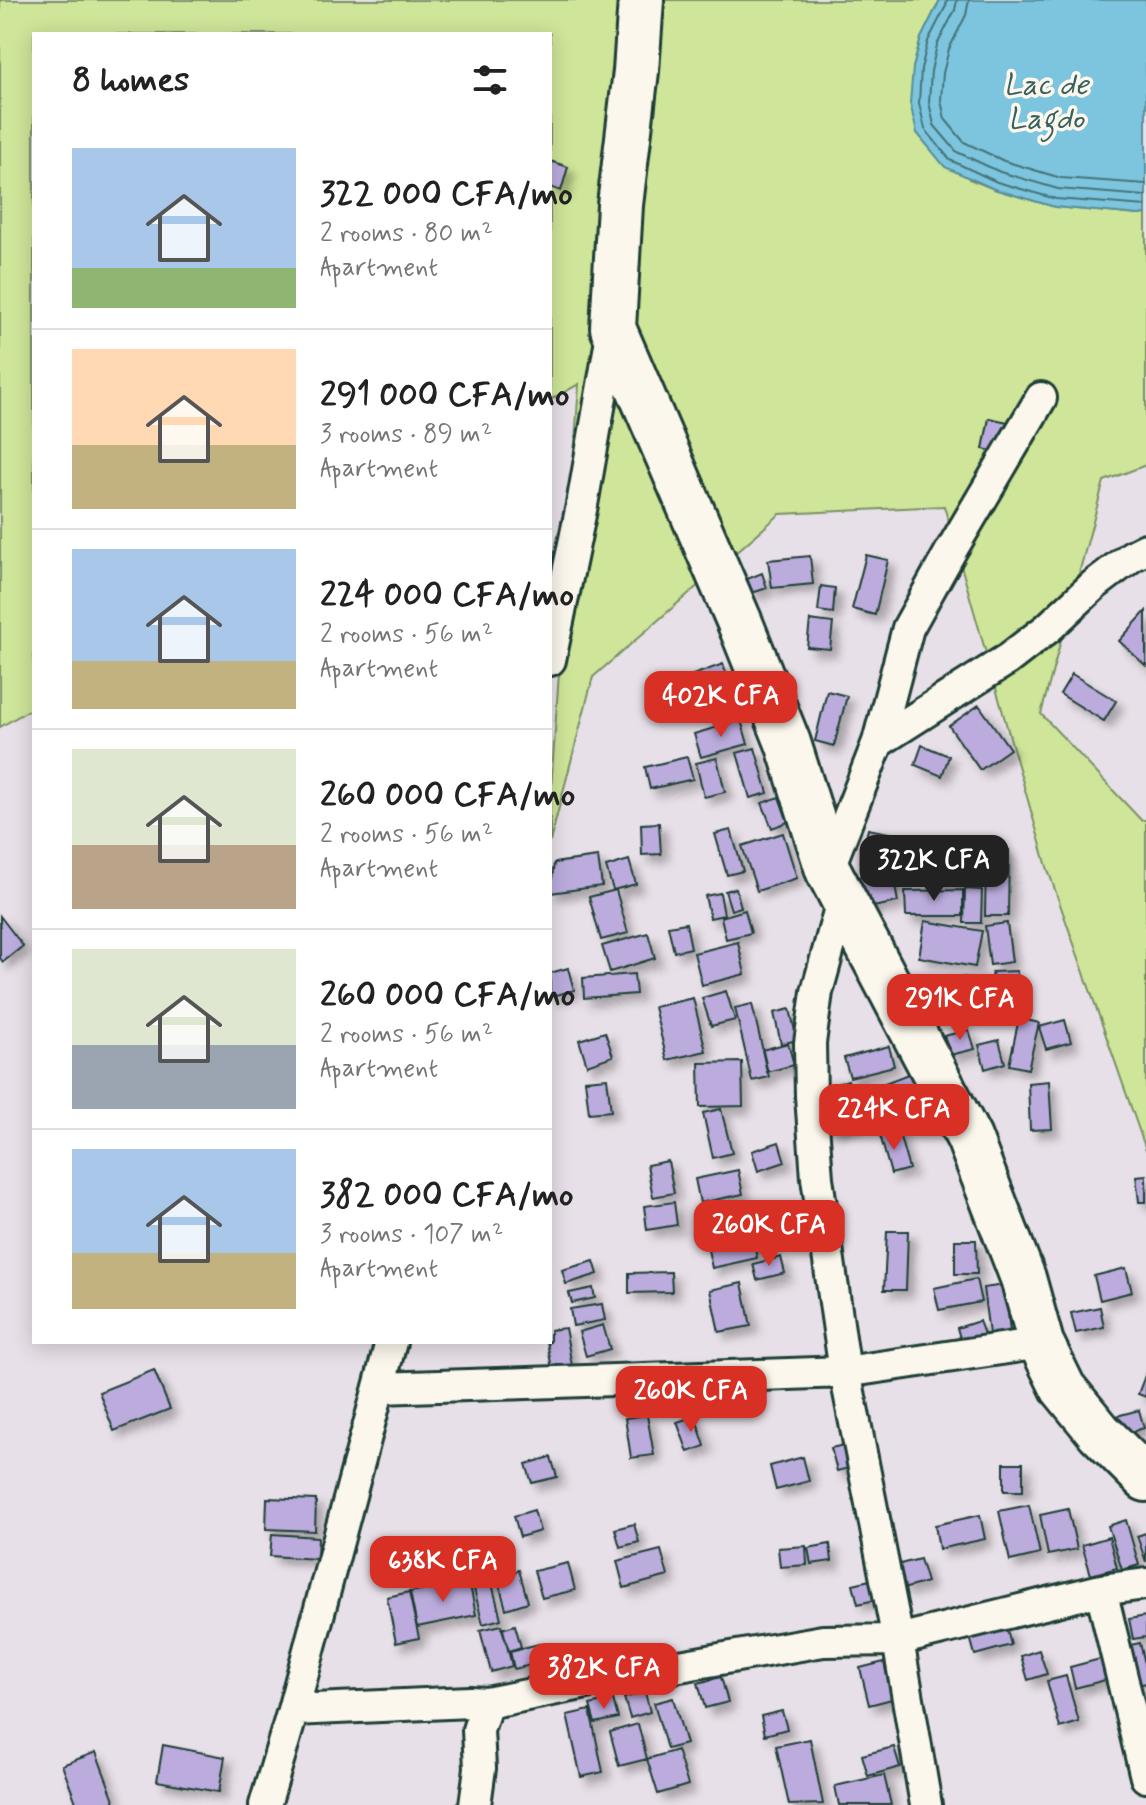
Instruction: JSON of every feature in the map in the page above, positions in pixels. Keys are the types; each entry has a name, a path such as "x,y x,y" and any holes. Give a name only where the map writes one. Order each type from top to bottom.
{"street":[{"path":"552,650 582,505 613,328 620,205 641,0"},
{"path":"613,328 740,623 788,743 835,883 969,1138 1023,1278 1041,1343 1063,1388 1099,1432 1146,1479"},
{"path":"926,1805 898,1640 845,1372 817,1178 810,1043 835,883 878,742 908,628 1041,398"},
{"path":"878,742 1008,659 1048,628 1094,585 1146,549"},
{"path":"380,1388 845,1372 1041,1343"},
{"path":"265,1805 391,1344"},
{"path":"293,1710 487,1703 823,1641 898,1640 1101,1590 1146,1584"},
{"path":"1101,1590 1146,1777"},
{"path":"475,1805 480,1768 478,1730 487,1703"}],"green space":[{"path":"0,0 940,0 921,38 913,68 969,179 1055,207 1146,214 1146,465 1104,481 1041,714 1141,820 1146,820 1146,1150 1047,867 944,506 780,514 593,677 552,834 552,774 579,384 552,399 552,32 32,32 32,708 0,727"}],"water":[{"name":"Lac de Lagdo","path":"940,0 1146,0 1146,214 1055,207 994,189 945,167 917,133 910,103 913,68 921,38"}],"building":[{"path":"552,162 568,167 561,191 552,188"},
{"path":"989,418 1008,422 1002,453 983,449"},
{"path":"866,555 888,560 875,615 852,609"},
{"path":"810,556 813,584 772,588 768,560"},
{"path":"762,573 767,588 752,593 747,579"},
{"path":"821,586 835,588 833,613 818,611"},
{"path":"1146,611 1146,666 1119,641"},
{"path":"810,620 833,623 830,649 807,647"},
{"path":"723,664 730,686 684,702 676,681"},
{"path":"1072,674 1116,701 1104,721 1060,694"},
{"path":"827,691 847,696 834,746 815,741"},
{"path":"979,705 1010,749 980,770 949,726"},
{"path":"741,720 748,744 701,757 694,734"},
{"path":"922,745 949,756 942,776 915,765"},
{"path":"755,748 768,793 750,798 737,753"},
{"path":"687,757 693,779 650,789 645,767"},
{"path":"717,758 725,792 704,797 696,763"},
{"path":"779,797 788,822 772,828 762,803"},
{"path":"659,823 661,854 642,855 641,824"},
{"path":"868,829 929,841 922,874 861,862"},
{"path":"731,830 743,871 727,875 715,834"},
{"path":"783,833 797,878 757,891 742,846"},
{"path":"934,843 968,849 962,885 928,879"},
{"path":"986,849 1009,850 1008,916 985,916"},
{"path":"598,857 602,886 552,893 554,863"},
{"path":"629,860 636,884 613,890 606,867"},
{"path":"892,870 898,902 863,909 857,877"},
{"path":"736,888 741,907 731,910 725,891"},
{"path":"965,889 982,890 981,923 964,923"},
{"path":"616,890 628,933 601,940 589,897"},
{"path":"963,890 963,916 906,916 905,891"},
{"path":"720,893 724,915 710,918 705,896"},
{"path":"745,910 751,933 726,939 721,917"},
{"path":"0,916 23,946 3,962 0,958"},
{"path":"925,921 982,931 975,967 919,957"},
{"path":"686,923 691,948 674,952 668,926"},
{"path":"1007,923 1012,962 990,965 985,926"},
{"path":"648,933 655,958 610,972 602,946"},
{"path":"738,942 745,974 702,985 694,953"},
{"path":"568,968 574,990 552,996 552,972"},
{"path":"1017,971 1019,1007 994,1008 992,972"},
{"path":"634,974 636,994 584,998 583,978"},
{"path":"966,977 970,1007 947,1010 943,980"},
{"path":"726,991 735,1020 711,1026 702,998"},
{"path":"693,998 706,1051 667,1060 654,1007"},
{"path":"752,1004 769,1077 752,1081 735,1008"},
{"path":"790,1009 797,1040 781,1044 774,1013"},
{"path":"1019,1018 1039,1023 1028,1069 1009,1065"},
{"path":"1065,1020 1071,1042 1046,1049 1039,1027"},
{"path":"969,1030 975,1049 950,1055 944,1036"},
{"path":"605,1032 613,1056 587,1065 579,1040"},
{"path":"999,1040 1005,1063 985,1069 979,1045"},
{"path":"788,1043 794,1065 767,1072 762,1050"},
{"path":"889,1046 894,1066 850,1077 844,1058"},
{"path":"742,1062 743,1106 700,1107 699,1063"},
{"path":"911,1073 920,1097 867,1116 858,1093"},
{"path":"607,1078 611,1111 589,1113 585,1080"},
{"path":"848,1080 851,1090 842,1093 839,1083"},
{"path":"1049,1081 1052,1129 1030,1130 1028,1083"},
{"path":"857,1102 863,1120 833,1130 827,1112"},
{"path":"721,1109 732,1153 713,1158 703,1113"},
{"path":"898,1130 909,1169 891,1174 880,1135"},
{"path":"779,1142 785,1162 758,1171 752,1151"},
{"path":"668,1161 674,1193 653,1197 647,1165"},
{"path":"738,1170 743,1194 700,1203 695,1179"},
{"path":"1146,1175 1146,1202 1139,1202 1136,1176"},
{"path":"674,1202 677,1225 647,1230 644,1206"},
{"path":"750,1226 757,1258 712,1268 705,1236"},
{"path":"887,1231 908,1231 906,1290 884,1290"},
{"path":"955,1240 976,1240 977,1274 955,1274"},
{"path":"781,1257 785,1273 757,1280 753,1264"},
{"path":"594,1261 598,1274 566,1284 562,1270"},
{"path":"1126,1268 1132,1292 1100,1300 1094,1276"},
{"path":"671,1272 672,1292 629,1293 629,1273"},
{"path":"976,1279 981,1302 939,1310 934,1288"},
{"path":"742,1283 751,1326 719,1332 710,1290"},
{"path":"1005,1285 1010,1332 989,1334 983,1288"},
{"path":"593,1288 595,1298 572,1303 569,1293"},
{"path":"602,1304 605,1320 573,1326 570,1309"},
{"path":"1100,1307 1104,1327 1076,1333 1071,1313"},
{"path":"979,1321 985,1337 962,1345 957,1328"},
{"path":"603,1325 610,1349 586,1356 579,1332"},
{"path":"565,1328 573,1371 553,1374 547,1344 552,1344 552,1330"},
{"path":"154,1370 170,1409 114,1431 99,1392"},
{"path":"1146,1373 1146,1397 1138,1394"},
{"path":"1139,1410 1144,1428 1118,1436 1113,1417"},
{"path":"647,1415 654,1455 631,1458 625,1418"},
{"path":"695,1416 705,1446 688,1452 677,1422"},
{"path":"848,1444 853,1467 837,1471 831,1448"},
{"path":"551,1457 557,1477 532,1483 526,1464"},
{"path":"803,1457 809,1481 776,1490 770,1466"},
{"path":"1004,1463 1023,1463 1023,1491 1004,1491"},
{"path":"267,1498 316,1500 315,1531 266,1529"},
{"path":"1029,1505 1040,1554 1010,1561 999,1511"},
{"path":"1068,1509 1077,1549 1048,1555 1040,1515"},
{"path":"534,1510 540,1531 520,1537 514,1516"},
{"path":"980,1515 985,1539 939,1549 935,1525"},
{"path":"1126,1520 1139,1565 1122,1570 1108,1526"},
{"path":"634,1524 639,1542 620,1547 615,1529"},
{"path":"1146,1533 1146,1562 1137,1536"},
{"path":"272,1534 318,1537 317,1559 270,1556"},
{"path":"1109,1537 1117,1568 1091,1575 1082,1545"},
{"path":"830,1544 832,1561 811,1564 808,1548"},
{"path":"806,1546 807,1565 780,1567 778,1548"},
{"path":"661,1550 668,1576 624,1588 617,1561"},
{"path":"920,1559 927,1582 903,1589 896,1565"},
{"path":"568,1563 575,1590 542,1598 534,1571"},
{"path":"519,1570 528,1602 506,1609 497,1577"},
{"path":"490,1576 501,1619 483,1624 472,1581"},
{"path":"469,1580 476,1615 417,1627 410,1592"},
{"path":"870,1580 875,1600 858,1604 853,1584"},
{"path":"409,1592 419,1638 396,1643 387,1597"},
{"path":"1146,1616 1146,1637 1133,1639 1129,1619"},
{"path":"502,1625 512,1666 491,1672 480,1630"},
{"path":"515,1625 521,1647 509,1651 502,1629"},
{"path":"1006,1626 1011,1645 975,1655 970,1637"},
{"path":"1140,1643 1146,1683 1136,1686 1126,1646"},
{"path":"539,1644 543,1662 514,1669 510,1651"},
{"path":"1039,1650 1047,1674 1028,1680 1021,1656"},
{"path":"1104,1658 1109,1679 1075,1688 1070,1667"},
{"path":"884,1662 892,1699 869,1705 860,1668"},
{"path":"1066,1676 1079,1722 1060,1728 1047,1681"},
{"path":"721,1677 728,1702 705,1708 698,1683"},
{"path":"645,1692 650,1712 630,1718 624,1698"},
{"path":"673,1698 686,1744 667,1749 654,1703"},
{"path":"613,1699 618,1718 595,1723 590,1705"},
{"path":"590,1710 603,1772 581,1777 567,1715"},
{"path":"782,1711 787,1729 765,1735 761,1716"},
{"path":"638,1724 647,1759 619,1766 610,1732"},
{"path":"810,1739 823,1804 789,1805 776,1746"},
{"path":"163,1745 225,1757 219,1792 157,1781"},
{"path":"894,1747 900,1767 868,1776 862,1755"},
{"path":"677,1750 688,1785 658,1794 647,1759"},
{"path":"96,1752 116,1805 77,1805 62,1765"},
{"path":"884,1775 891,1805 839,1805 835,1786"}]}
